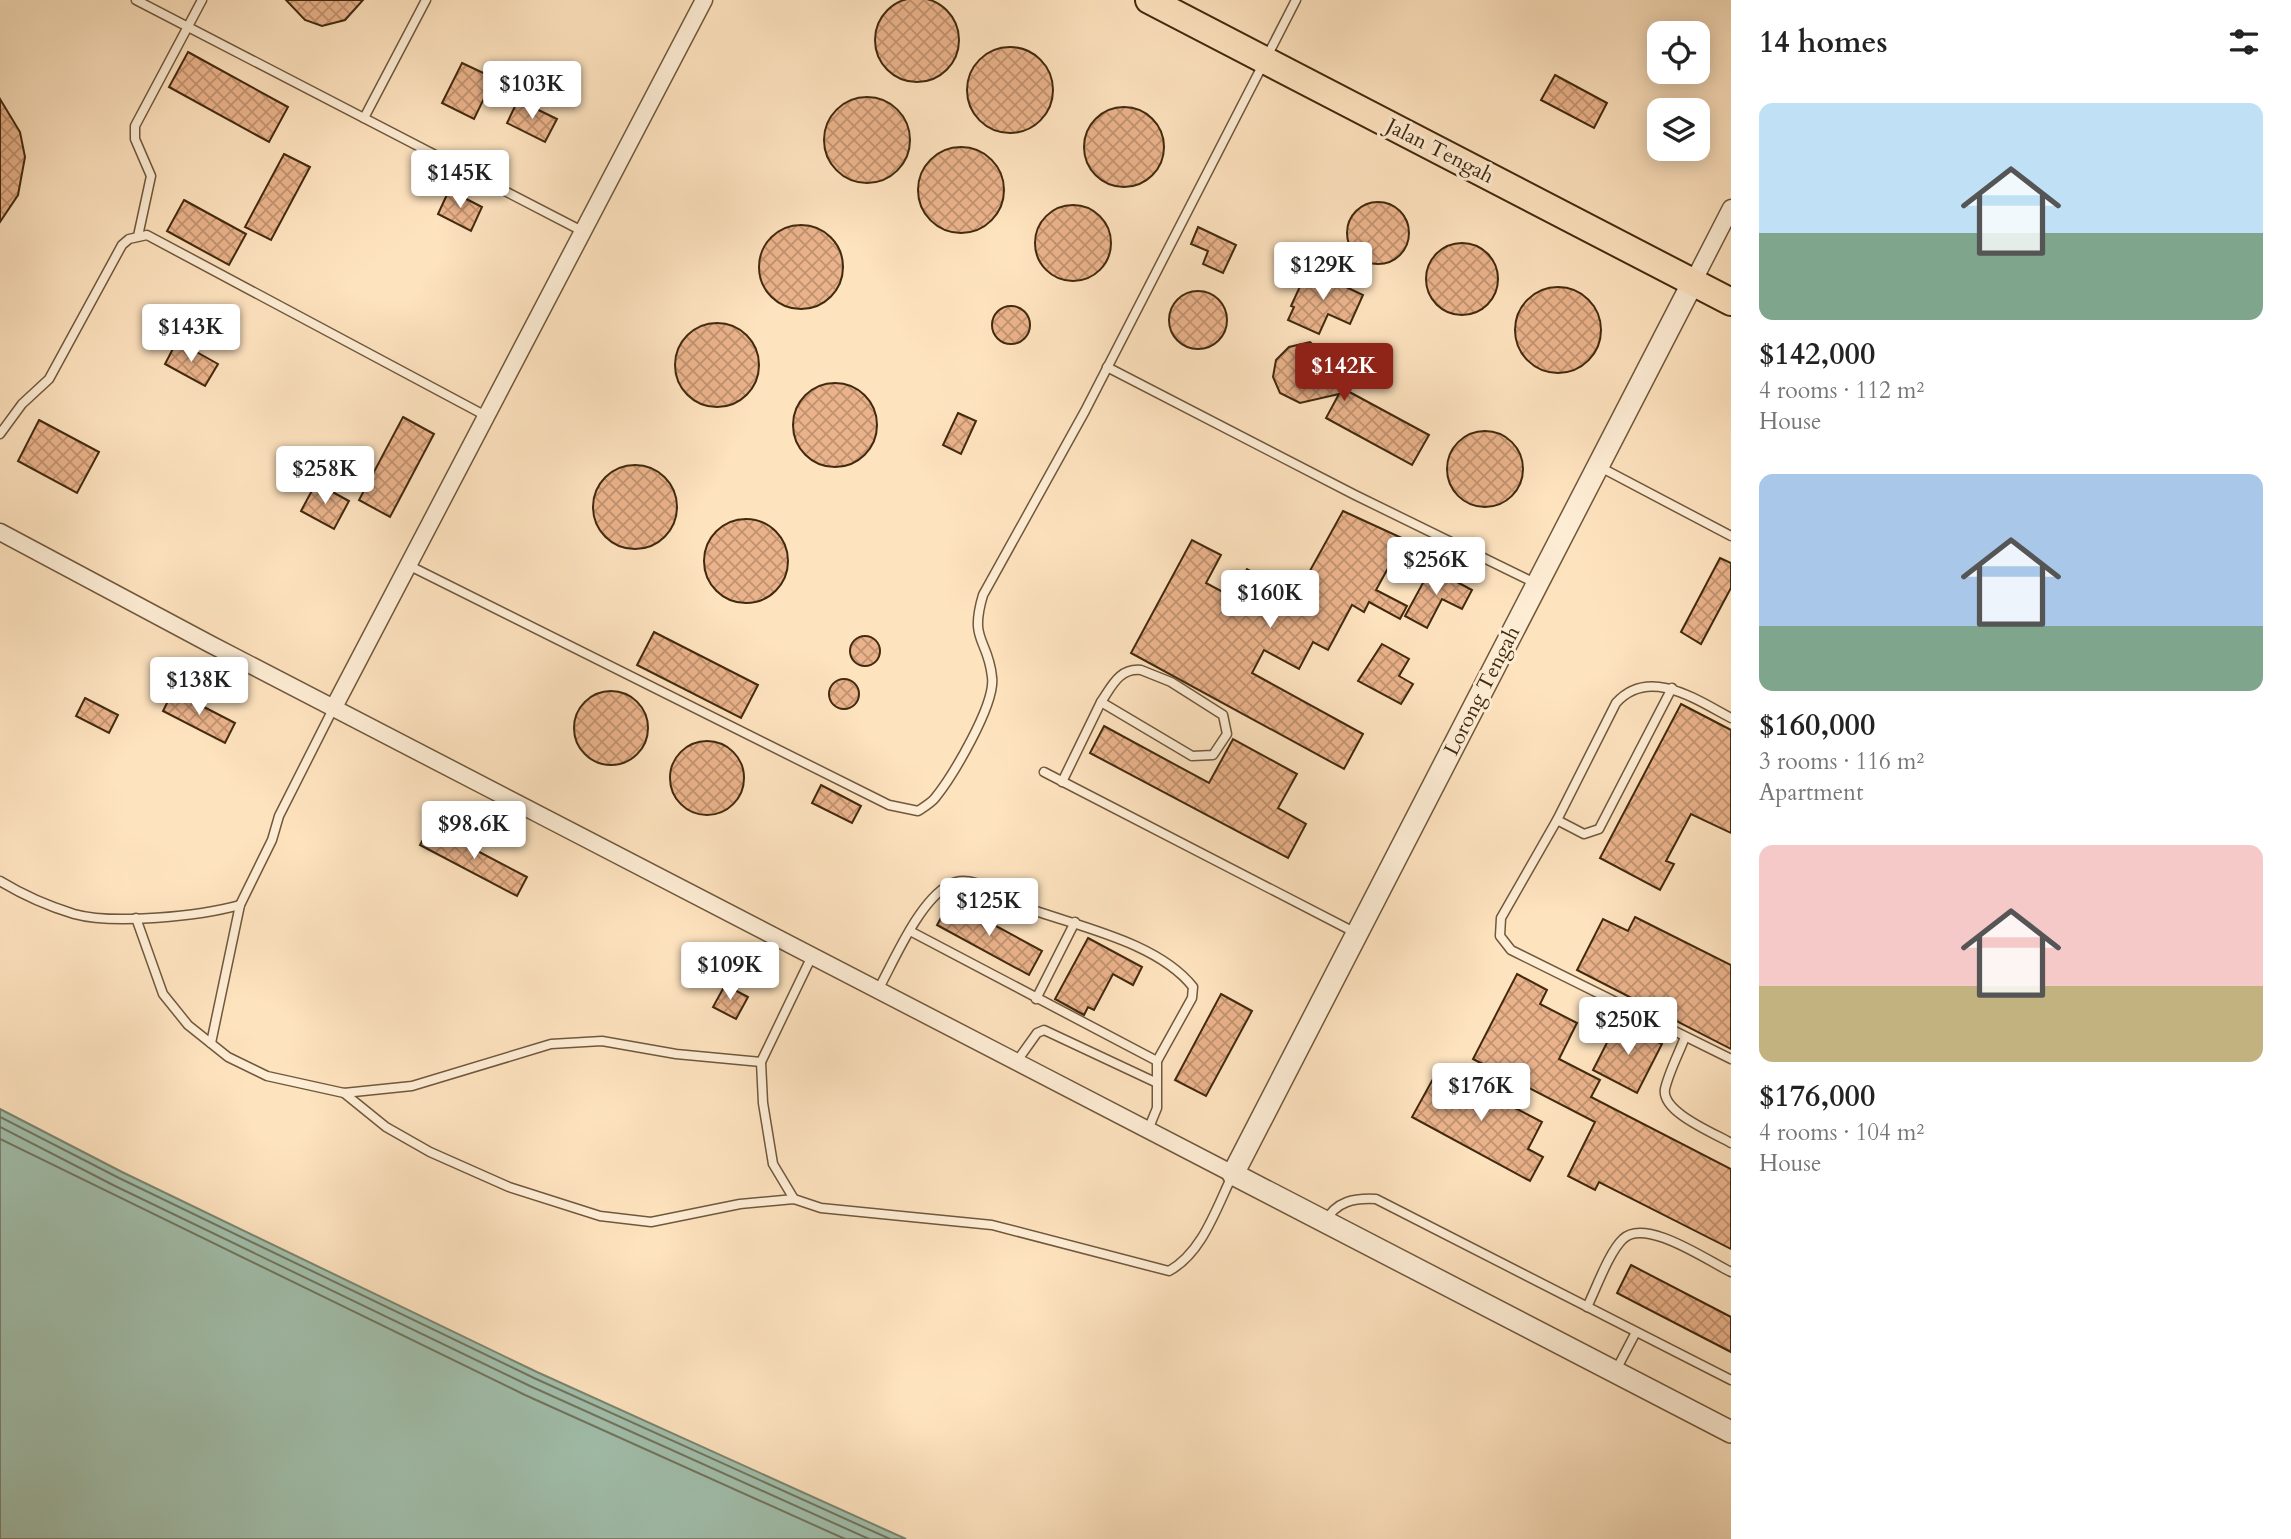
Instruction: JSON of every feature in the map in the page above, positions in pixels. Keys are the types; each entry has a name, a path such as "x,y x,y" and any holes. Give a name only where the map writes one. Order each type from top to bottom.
{"main road":[{"name":"Jalan Tengah","path":"1149,0 1731,302"}],"street":[{"path":"334,708 704,0"},
{"name":"Lorong Tengah","path":"1233,1174 1731,208"},
{"path":"0,532 1731,1432"}],"lane":[{"path":"136,0 584,232"},
{"path":"138,236 151,176 135,139 135,126 202,0"},
{"path":"364,118 426,0"},
{"path":"408,565 889,805 918,811 934,800 951,775 991,693 992,677 977,633 976,618 983,595 1107,367 1267,61 1296,0"},
{"path":"0,434 22,404 49,379 117,252 129,239 138,236 155,238 486,416"},
{"path":"1107,367 1355,495 1536,584"},
{"path":"1597,466 1731,536"},
{"path":"1062,782 1101,702 1119,675 1126,671 1141,670 1171,682 1216,708 1227,724 1227,734 1213,755 1199,758 1101,702"},
{"path":"1731,718 1672,688 1644,686 1624,695 1616,703 1557,820 1501,918 1499,927 1505,944 1731,1059"},
{"path":"1557,820 1584,834 1592,834 1599,829 1672,688"},
{"path":"211,1043 240,905 272,840 279,816 334,708"},
{"path":"1044,772 1356,933"},
{"path":"878,990 910,931 937,894 948,885 961,880 979,884 1019,905 1088,925 1170,966 1193,987 1187,1008 1157,1061 1157,1108 1148,1130"},
{"path":"0,881 22,894 76,914 135,918 188,914 240,905"},
{"path":"135,918 163,994 188,1025 228,1057 267,1076 344,1093 412,1086 551,1044 602,1041 676,1054 761,1062"},
{"path":"1037,999 1074,922"},
{"path":"910,931 1157,1061"},
{"path":"794,1199 773,1164 763,1102 761,1062 812,956"},
{"path":"1017,1061 1037,1033 1044,1030 1155,1082"},
{"path":"1685,1037 1665,1090 1667,1103 1677,1112 1731,1143"},
{"path":"344,1093 386,1127 430,1152 509,1186 600,1216 651,1222 740,1204 794,1199 821,1208 992,1225 1169,1271 1185,1262 1233,1174"},
{"path":"1325,1222 1340,1204 1362,1198 1376,1199 1731,1380"},
{"path":"1587,1307 1621,1240 1638,1232 1657,1235 1731,1272"},
{"path":"1615,1372 1636,1332"}],"water":[{"path":"0,1109 122,1172 537,1372 906,1539 0,1539"}],"building":[{"path":"909,-1 925,-1 940,5 952,17 958,32 958,48 952,63 940,75 925,81 909,81 894,75 882,63 876,48 876,32 882,17 894,5"},
{"path":"286,0 363,0 345,20 322,26 305,20"},
{"path":"1010,47 1026,51 1040,60 1049,74 1053,90 1049,106 1040,120 1026,129 1010,133 994,129 980,120 971,106 967,90 971,74 980,60 994,51"},
{"path":"188,52 288,107 269,142 169,87"},
{"path":"462,63 494,78 474,119 442,103"},
{"path":"1555,75 1607,103 1594,128 1541,100"},
{"path":"867,97 883,101 897,110 906,124 910,140 906,156 897,170 883,179 867,183 851,179 837,170 828,156 824,140 828,124 837,110 851,101"},
{"path":"0,99 20,132 25,157 18,195 0,222"},
{"path":"518,100 557,119 545,142 507,123"},
{"path":"1124,107 1139,110 1152,119 1161,132 1164,147 1161,162 1152,175 1139,184 1124,187 1109,184 1096,175 1087,162 1084,147 1087,132 1096,119 1109,110"},
{"path":"961,147 977,151 991,160 1000,174 1004,190 1000,206 991,220 977,229 961,233 945,229 931,220 922,206 918,190 922,174 931,160 945,151"},
{"path":"284,154 310,167 271,240 245,227"},
{"path":"449,190 482,207 471,231 438,214"},
{"path":"184,200 246,234 229,265 167,231"},
{"path":"1372,202 1384,202 1400,211 1407,221 1407,245 1400,255 1384,264 1372,264 1361,259 1352,250 1347,239 1347,227 1352,216 1361,207"},
{"path":"1066,205 1080,205 1094,211 1105,222 1111,243 1108,258 1100,270 1080,281 1066,281 1052,275 1041,264 1035,250 1035,236 1041,222 1052,211"},
{"path":"793,225 809,225 825,232 836,243 843,259 840,283 831,297 809,309 793,309 777,302 766,291 759,275 759,259 766,243 777,232"},
{"path":"1198,227 1236,245 1223,273 1203,264 1208,251 1191,244"},
{"path":"1462,243 1482,249 1492,259 1498,279 1492,299 1482,309 1462,315 1442,309 1432,299 1426,279 1432,259 1442,249"},
{"path":"1308,269 1363,295 1350,324 1328,314 1319,334 1288,320 1294,307 1291,306"},
{"path":"1558,287 1582,294 1594,306 1601,330 1594,354 1582,366 1558,373 1534,366 1522,354 1515,330 1522,306 1534,294"},
{"path":"1192,291 1204,291 1219,299 1227,314 1227,326 1219,341 1204,349 1192,349 1177,341 1169,326 1169,314 1177,299"},
{"path":"1011,306 1025,311 1030,325 1025,339 1011,344 997,339 992,325 997,311"},
{"path":"709,323 725,323 741,330 752,341 759,357 756,381 747,395 725,407 709,407 693,400 682,389 675,373 675,357 682,341 693,330"},
{"path":"177,341 218,364 205,386 165,364"},
{"path":"1310,342 1328,359 1331,382 1429,435 1412,465 1326,418 1339,394 1300,403 1280,393 1273,377 1276,360 1289,347"},
{"path":"827,383 843,383 859,390 870,401 877,417 874,441 865,455 843,467 827,467 811,460 800,449 793,433 793,417 800,401 811,390"},
{"path":"958,413 976,421 961,454 943,445"},
{"path":"403,417 434,434 390,517 359,500"},
{"path":"39,420 99,452 77,493 18,461"},
{"path":"1485,431 1500,434 1512,442 1520,454 1523,469 1520,484 1512,496 1500,504 1485,507 1470,504 1458,496 1450,484 1447,469 1450,454 1458,442 1470,434"},
{"path":"627,465 643,465 659,472 670,483 677,499 674,523 665,537 643,549 627,549 611,542 600,531 593,515 593,499 600,483 611,472"},
{"path":"316,483 349,501 334,529 301,511"},
{"path":"1343,511 1404,539 1376,590 1407,606 1400,619 1369,602 1364,612 1352,605 1328,650 1313,642 1299,669 1264,650 1252,673 1363,734 1344,769 1131,653 1192,540 1221,555 1206,583 1232,597 1247,569 1296,596"},
{"path":"738,519 754,519 770,526 781,537 788,553 785,577 776,591 754,603 738,603 722,596 711,585 704,569 704,553 711,537 722,526"},
{"path":"1720,558 1731,563 1731,588 1701,644 1681,632"},
{"path":"1431,568 1472,590 1462,609 1442,599 1427,628 1405,616"},
{"path":"654,632 758,685 741,718 637,665"},
{"path":"865,636 876,640 880,651 876,662 865,666 854,662 850,651 854,640"},
{"path":"1382,644 1409,659 1399,676 1413,684 1401,704 1358,681"},
{"path":"844,679 855,683 859,694 855,705 844,709 833,705 829,694 833,683"},
{"path":"173,691 235,723 225,743 163,711"},
{"path":"611,691 625,694 637,702 645,714 648,728 645,742 637,754 625,762 611,765 597,762 585,754 577,742 574,728 577,714 585,702 597,694"},
{"path":"85,698 118,715 109,733 76,716"},
{"path":"1681,704 1731,730 1731,833 1691,814 1666,861 1674,864 1660,890 1600,858"},
{"path":"1104,726 1209,783 1233,739 1297,774 1278,808 1306,824 1288,858 1090,753"},
{"path":"707,741 721,744 733,752 741,764 744,778 741,792 733,804 721,812 707,815 693,812 681,804 673,792 670,778 673,764 681,752 693,744"},
{"path":"821,785 861,806 852,823 812,803"},
{"path":"430,826 527,877 517,896 420,845"},
{"path":"950,901 1042,951 1029,975 937,925"},
{"path":"1635,917 1731,965 1731,1049 1577,970 1603,919 1628,931"},
{"path":"1088,938 1142,967 1133,985 1113,974 1094,1010 1088,1007 1084,1015 1055,999"},
{"path":"1517,974 1547,990 1540,1004 1577,1023 1559,1059 1600,1080 1591,1097 1731,1169 1731,1249 1599,1182 1595,1190 1568,1176 1595,1122 1473,1059"},
{"path":"725,985 748,997 736,1019 713,1007"},
{"path":"1221,994 1252,1011 1206,1096 1175,1080"},
{"path":"1618,1021 1662,1044 1637,1093 1593,1070"},
{"path":"1439,1068 1542,1122 1528,1149 1543,1157 1530,1181 1412,1117"},
{"path":"1631,1265 1731,1317 1731,1352 1617,1293"}]}
